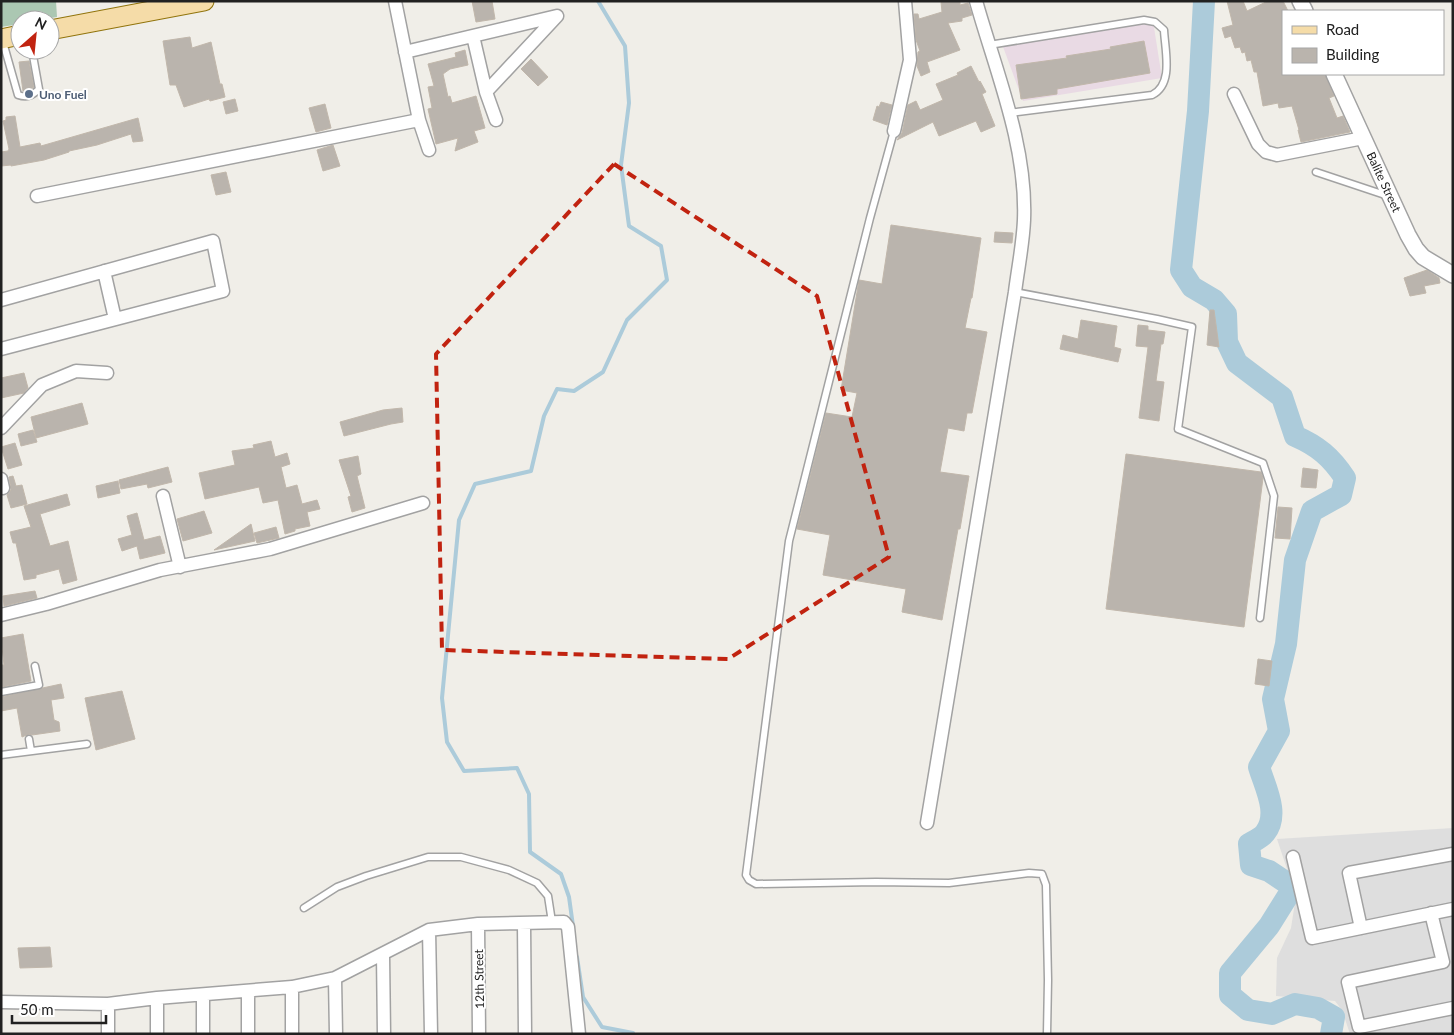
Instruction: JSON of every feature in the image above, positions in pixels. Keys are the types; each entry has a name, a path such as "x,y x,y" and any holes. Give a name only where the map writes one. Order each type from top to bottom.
{"main road":[{"path":"60,27 132,8 204,1"}],"street":[{"path":"395,1 420,120 429,150"},
{"path":"894,131 910,60 905,1"},
{"path":"927,823 1015,292 1024,220 1020,164 1009,113 976,1"},
{"path":"405,52 557,16 486,92"},
{"path":"473,36 486,92 496,120"},
{"name":"Balite Street","path":"1334,75 1416,249 1423,257 1453,275"},
{"path":"1234,94 1258,144 1266,152 1277,155 1364,138"},
{"path":"37,196 420,120"},
{"path":"1,300 212,241 224,291 1,349"},
{"path":"104,271 115,319"},
{"path":"1,428 42,385 76,371 107,373"},
{"path":"162,496 180,567"},
{"path":"1,614 46,604 160,570 270,549 423,503"},
{"path":"1361,928 1349,873 1453,854"},
{"path":"1293,857 1312,938 1453,909"},
{"path":"1431,913 1443,962 1348,982 1359,1027 1453,1008"},
{"path":"1,1002 108,1004 292,987 335,978 429,930 478,924 564,922 568,925 579,1034"},
{"name":"12th Street","path":"478,924 479,1034"},
{"path":"524,924 525,1034"},
{"path":"429,930 430,1034"},
{"path":"383,955 384,1034"},
{"path":"335,978 336,1034"},
{"path":"292,987 292,1034"},
{"path":"248,991 248,1034"},
{"path":"203,995 203,1034"},
{"path":"157,1034 158,998"},
{"path":"108,1004 108,1034"}],"lane":[{"path":"988,45 1144,20 1155,22 1164,30 1166,78 1160,91 1152,95 1009,113"},
{"path":"12,60 18,95 24,97 34,95 39,89 34,60"},
{"path":"894,131 870,218 789,541 746,875 749,880 756,884 949,883 1029,873 1042,874 1046,885 1047,1034"},
{"path":"1316,172 1391,197"},
{"path":"1015,292 1192,327 1178,429 1263,463 1274,496 1260,618"},
{"path":"1,692 39,685 35,666"},
{"path":"29,739 31,751"},
{"path":"1,755 87,744"},
{"path":"304,908 337,887 366,876 428,857 461,857 510,870 537,883 548,896 552,922"}],"highlighted area":[{"path":"614,164 817,296 889,557 728,659 442,650 436,354"}],"shaded area":[{"path":"1153,21 1162,78 1023,101 1002,44"},
{"path":"1453,828 1453,1034 1350,1034 1342,1010 1335,1001 1276,996 1277,958 1291,928 1296,896 1277,839"}],"green space":[{"path":"1,1 56,1 57,10 10,10 10,26 1,27"}],"building":[{"path":"472,1 492,1 495,19 476,22"},
{"path":"960,1 960,5 968,3 972,15 962,18 962,21 948,23 960,50 927,62 930,72 921,76 917,66 918,52 920,51 916,40 914,14 918,14 919,19 942,12 941,2"},
{"path":"1227,1 1243,1 1247,11 1268,1 1283,1 1288,10 1282,10 1282,75 1325,75 1334,96 1329,98 1337,118 1343,116 1350,132 1301,142 1292,106 1279,108 1278,103 1263,106 1257,72 1254,72 1251,60 1247,61 1245,52 1242,53 1240,47 1235,48 1231,36 1225,38 1222,28 1233,25"},
{"path":"190,37 192,48 211,42 220,84 222,84 225,97 210,101 209,99 184,107 176,85 170,85 163,41"},
{"path":"1144,41 1150,73 1057,89 1057,94 1021,99 1016,65 1067,58 1066,56 1111,49 1110,47"},
{"path":"465,50 468,65 450,69 443,74 448,97 450,96 452,103 476,96 485,128 474,131 478,142 455,151 458,138 436,144 428,109 432,108 428,87 434,86 428,64 456,57 455,53"},
{"path":"531,59 548,77 538,86 521,69"},
{"path":"29,61 34,87 28,91 23,91 19,62"},
{"path":"971,66 986,92 982,94 995,126 981,132 976,121 939,136 933,122 897,140 902,133 908,105 916,101 920,110 943,100 936,84 958,75 957,73"},
{"path":"235,99 238,111 226,114 223,102"},
{"path":"881,102 892,105 887,125 873,120 877,106 879,107"},
{"path":"325,104 331,128 316,132 309,108"},
{"path":"15,116 20,147 40,143 41,146 138,118 143,141 133,142 131,134 44,160 1,166 1,152 8,151 9,149 3,121 6,120 6,117"},
{"path":"333,145 340,166 323,171 317,150"},
{"path":"226,172 231,192 216,195 211,175"},
{"path":"891,225 981,238 972,298 965,328 987,332 972,413 967,413 964,431 948,428 940,472 969,476 942,620 902,612 906,589 823,575 830,535 797,529 826,413 852,417 857,393 841,390 859,280 882,284"},
{"path":"995,232 1013,233 1012,243 994,242"},
{"path":"1427,270 1439,278 1440,283 1424,286 1426,293 1410,296 1404,278"},
{"path":"1210,310 1214,310 1219,347 1207,345"},
{"path":"1081,320 1117,326 1114,347 1121,349 1118,362 1060,349 1063,335 1078,339"},
{"path":"1138,325 1148,326 1148,330 1165,332 1163,344 1161,344 1156,381 1164,382 1159,421 1139,418 1148,347 1136,346"},
{"path":"24,373 28,388 24,393 1,398 1,378"},
{"path":"82,403 88,424 36,438 31,417"},
{"path":"402,408 403,422 344,436 340,422 383,410"},
{"path":"33,430 37,442 21,446 18,434"},
{"path":"271,441 275,457 287,453 290,464 281,467 286,488 297,485 302,504 317,500 320,509 307,512 310,526 295,529 295,531 285,534 278,500 263,503 259,487 205,499 199,473 235,465 232,451 254,448 253,445"},
{"path":"15,443 22,465 8,469 1,447"},
{"path":"1126,454 1261,472 1263,478 1244,627 1106,609"},
{"path":"358,456 361,474 357,476 365,508 352,512 348,497 351,496 339,460"},
{"path":"168,467 172,482 148,488 147,484 121,489 119,480"},
{"path":"1303,468 1318,470 1316,488 1301,487"},
{"path":"13,476 16,486 22,485 27,504 11,508 7,495 11,490 9,477"},
{"path":"118,481 120,493 98,498 96,486"},
{"path":"67,494 70,505 40,514 50,546 68,541 77,580 63,584 59,569 36,575 36,578 24,580 16,543 13,543 10,532 31,527 24,506"},
{"path":"1278,507 1292,508 1290,539 1275,538"},
{"path":"204,511 212,533 183,541 177,519"},
{"path":"137,513 144,540 160,536 165,553 140,559 137,546 122,551 118,539 132,535 127,516"},
{"path":"251,524 255,541 214,550"},
{"path":"276,527 279,538 257,543 254,533"},
{"path":"35,591 37,598 4,606 3,596"},
{"path":"23,634 31,681 2,687 1,665 4,665 1,638"},
{"path":"1258,659 1272,661 1269,686 1255,684"},
{"path":"61,684 64,698 51,700 54,720 59,722 60,731 29,734 22,737 17,708 1,711 1,697"},
{"path":"122,691 135,739 96,750 85,698"},
{"path":"50,947 52,967 20,968 18,948"}],"waterway":[{"path":"573,926 569,897 561,874 530,852 529,794 517,768 464,771 447,742 442,698 459,520 475,484 531,471 544,416 557,389 574,391 603,372 627,320 667,280 661,246 629,226 621,165 629,103 625,46 598,1"},
{"path":"1204,1 1198,111 1181,270 1192,287 1214,300 1226,314 1227,342 1237,363 1282,397 1295,436 1323,453 1335,464 1345,478 1341,495 1312,511 1295,560 1286,644 1273,699 1279,731 1259,767 1270,800 1271,817 1265,833 1249,844 1251,865 1269,871 1290,885 1289,894 1269,926 1230,973 1230,995 1248,1010 1272,1014 1295,1004 1318,1008 1334,1017 1331,1034"},
{"path":"577,957 583,997 602,1027 633,1033"}],"place":[{"name":"Uno Fuel","path":"29,94"}]}
